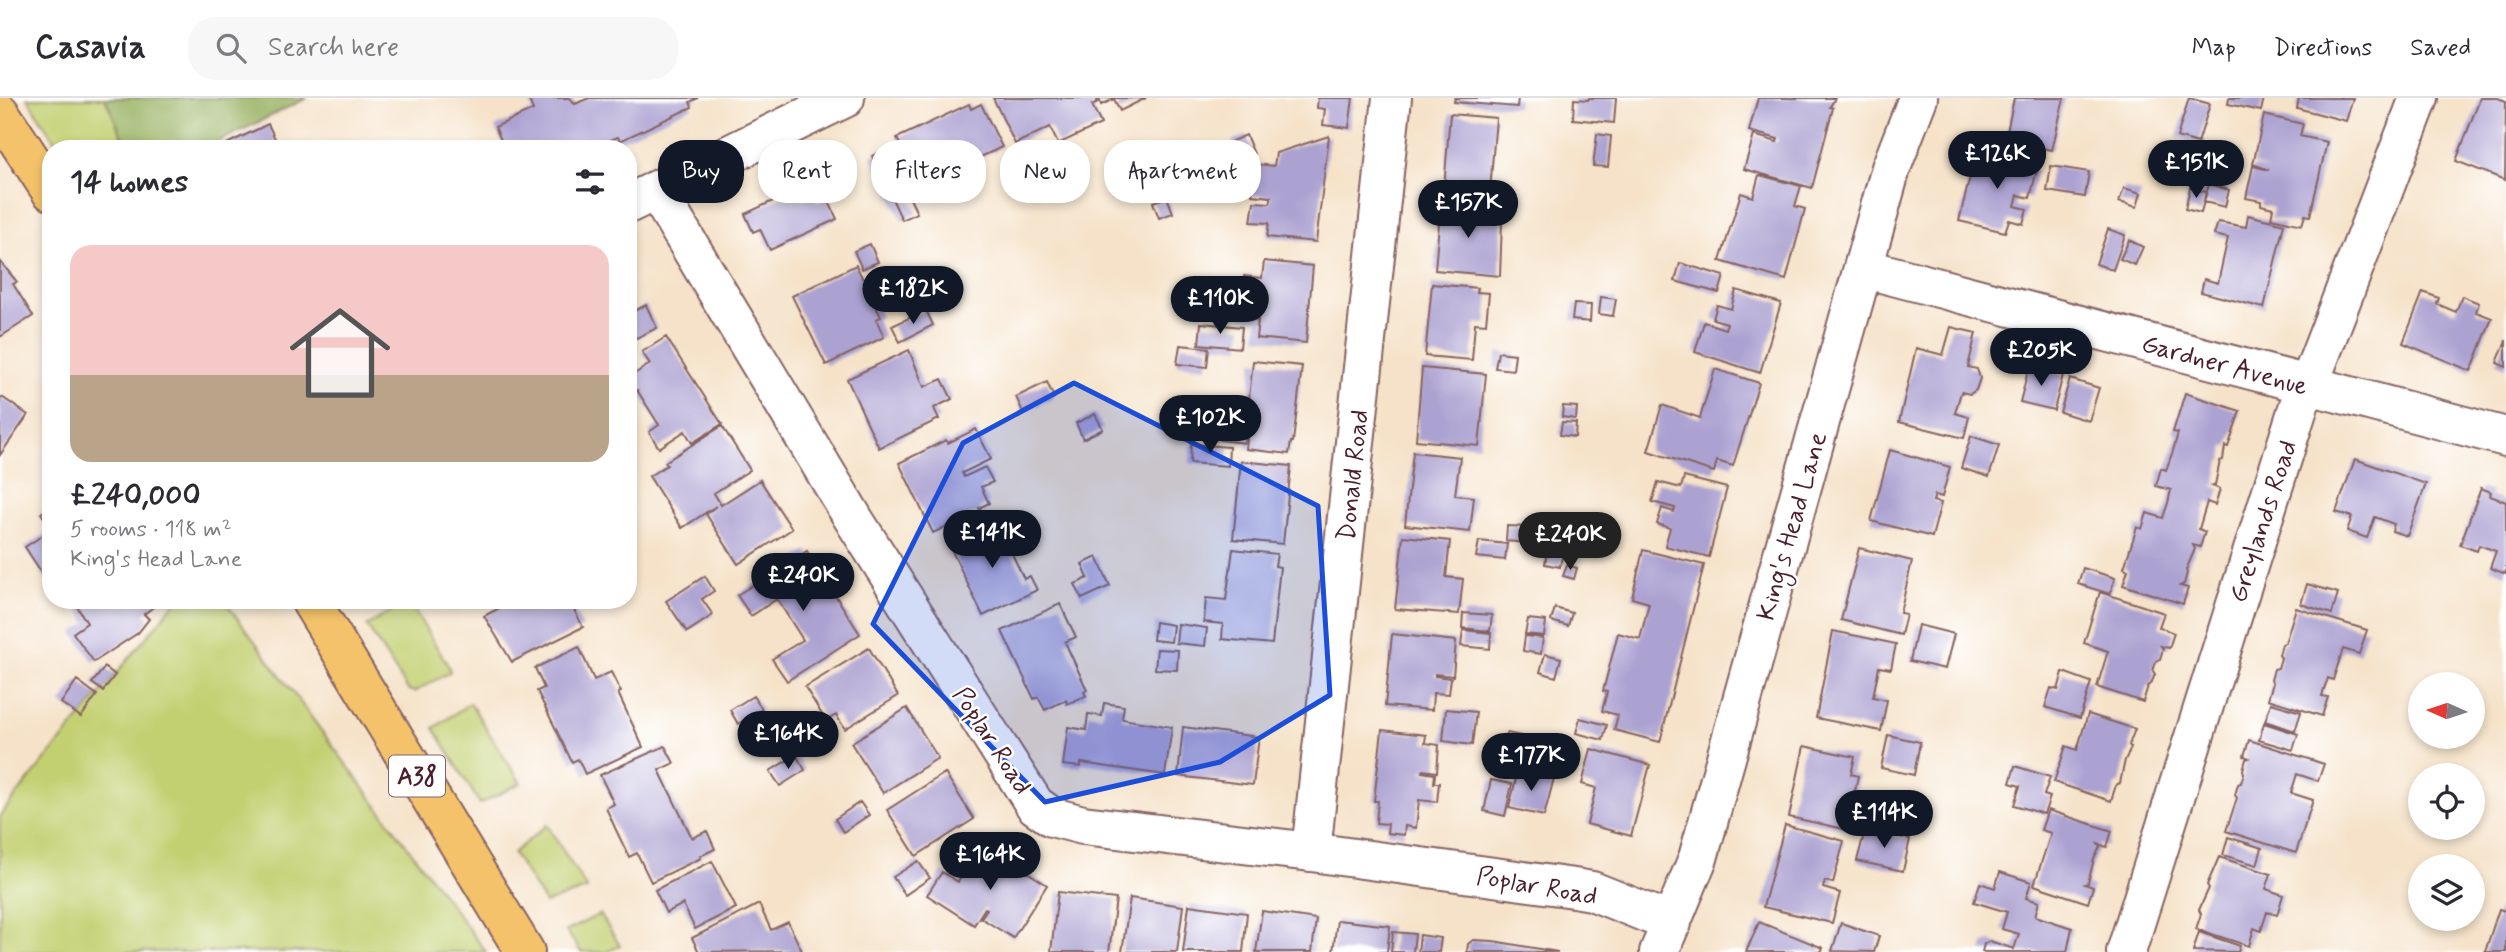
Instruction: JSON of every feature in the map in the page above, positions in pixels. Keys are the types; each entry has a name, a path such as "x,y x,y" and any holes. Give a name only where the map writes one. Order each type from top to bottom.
{"highway":[{"path":"0,113 42,177"},
{"name":"A38","path":"315,609 525,952"}],"street":[{"path":"642,197 845,98"},
{"name":"Donald Road","path":"1311,852 1392,98"},
{"name":"King's Head Lane","path":"1666,938 1698,858 1891,168 1918,98"},
{"name":"Greylands Road","path":"2126,952 2300,402 2419,98"},
{"name":"Poplar Road","path":"642,197 856,523 1035,805 1052,817 1083,825 1311,852 1583,889 1666,938"},
{"name":"Gardner Avenue","path":"1863,268 2506,437"}],"highlighted area":[{"path":"1074,383 1318,506 1330,695 1220,762 1045,802 873,624 963,443"}],"green space":[{"path":"27,98 105,98 124,140 54,140"},
{"path":"105,98 307,98 222,140 124,140"},
{"path":"170,609 231,609 486,952 0,952 0,815"},
{"path":"394,609 413,609 450,672 414,692 408,690 367,626"},
{"path":"470,703 521,783 480,804 434,728"},
{"path":"547,825 587,889 545,903 513,853"},
{"path":"600,914 620,946 606,952 581,952 566,931"}],"building":[{"path":"528,98 570,98 575,104 589,98 698,98 690,102 692,107 622,140 618,137 610,140 501,140 495,127 533,110"},
{"path":"993,98 1096,98 1098,102 1092,105 1101,124 1067,140 1056,140 1050,127 1023,140 1013,140"},
{"path":"1099,98 1146,98 1120,111 1114,99 1101,105"},
{"path":"1318,98 1353,98 1349,128 1323,125 1325,109 1317,108"},
{"path":"1455,98 1518,98 1517,107 1454,102"},
{"path":"1616,98 1614,123 1573,119 1574,99"},
{"path":"1758,98 1835,98 1830,107 1833,108 1812,188 1744,169 1754,135 1777,142 1778,139 1749,131"},
{"path":"2014,98 2064,98 2052,150 2027,145 2029,137 2007,132"},
{"path":"2189,98 2210,104 2198,143 2177,137"},
{"path":"2229,98 2264,98 2261,111 2228,104"},
{"path":"2299,98 2353,98 2346,121 2297,108"},
{"path":"2480,98 2506,101 2505,180 2456,161"},
{"path":"969,104 971,109 981,104 1000,148 986,155 986,140 897,138"},
{"path":"1450,114 1496,118 1490,191 1444,188"},
{"path":"2264,115 2303,124 2300,136 2327,142 2310,216 2305,215 2302,225 2271,218 2273,208 2261,205 2261,201 2246,198 2253,166 2269,170 2253,164"},
{"path":"268,124 276,140 235,140"},
{"path":"1597,134 1611,136 1608,167 1593,166"},
{"path":"1246,135 1248,140 1234,140"},
{"path":"1329,136 1316,242 1267,237 1269,223 1251,222 1254,203 1270,203 1271,197 1261,196 1261,165 1274,166 1276,153"},
{"path":"1977,148 2026,161 2024,167 2037,170 2030,198 2018,195 2015,206 2027,209 2023,224 2009,220 2005,232 1959,221"},
{"path":"2051,166 2089,172 2085,197 2047,191"},
{"path":"1759,175 1801,186 1795,206 1805,209 1786,280 1720,261 1741,193 1753,197"},
{"path":"2209,184 2229,190 2225,207 2204,202"},
{"path":"2124,188 2141,193 2137,207 2119,202"},
{"path":"2190,188 2206,192 2201,213 2185,209"},
{"path":"1441,200 1487,204 1486,220 1502,221 1500,276 1435,270"},
{"path":"768,203 830,203 837,219 770,250 760,229 753,232 745,214"},
{"path":"894,203 912,203 917,213 902,220"},
{"path":"1153,203 1169,203 1173,213 1159,218"},
{"path":"2248,215 2284,224 2264,308 2201,292 2204,279 2218,283 2228,238 2214,235 2218,222 2246,227"},
{"path":"2108,229 2125,235 2113,270 2096,264"},
{"path":"2129,240 2143,247 2135,265 2120,259"},
{"path":"870,244 878,262 862,269 854,251"},
{"path":"0,261 17,282 13,284 33,316 0,337"},
{"path":"1264,261 1313,266 1306,343 1256,338 1258,320 1241,318 1243,299 1260,299 1242,297 1244,276 1262,278"},
{"path":"1680,263 1724,276 1719,293 1675,281"},
{"path":"856,265 881,317 876,319 884,337 826,365 792,296"},
{"path":"1432,284 1478,288 1477,292 1489,293 1486,324 1475,323 1472,360 1425,356"},
{"path":"1736,290 1781,303 1760,373 1695,352 1704,322 1725,329 1727,323 1713,319 1717,305 1731,309"},
{"path":"2423,292 2439,298 2437,304 2456,312 2462,296 2479,303 2476,312 2492,318 2471,371 2403,343"},
{"path":"1601,297 1616,299 1613,316 1599,314"},
{"path":"1574,304 1591,305 1590,322 1572,320"},
{"path":"646,305 657,328 637,338 637,310"},
{"path":"926,310 933,325 900,342 892,326"},
{"path":"1201,323 1242,327 1240,348 1199,344"},
{"path":"1951,327 1976,333 1968,367 1977,369 1980,378 1976,390 1970,394 1961,392 1955,413 1969,417 1964,438 1899,422 1916,348 1943,355"},
{"path":"666,337 722,424 692,443 685,431 659,448 649,432 659,425 637,390 637,372 650,364 642,352"},
{"path":"2506,340 2506,367 2497,363"},
{"path":"1180,345 1209,348 1207,367 1177,364"},
{"path":"909,350 924,387 942,379 952,399 934,408 939,419 879,448 847,379"},
{"path":"1498,352 1515,354 1513,370 1495,368"},
{"path":"1253,361 1302,366 1293,442 1289,454 1246,449 1247,437 1244,443 1220,440 1225,397 1249,399"},
{"path":"2029,367 2063,375 2054,410 2020,402"},
{"path":"1422,368 1486,374 1479,446 1416,440"},
{"path":"1715,369 1759,383 1733,466 1717,461 1714,472 1648,451 1662,405 1700,418"},
{"path":"2070,379 2099,388 2089,421 2060,412"},
{"path":"1047,382 1054,398 1023,412 1016,397"},
{"path":"2185,393 2240,411 2228,447 2225,446 2215,485 2212,486 2220,489 2215,505 2207,502 2199,529 2205,532 2200,547 2193,545 2195,549 2186,570 2184,584 2180,586 2188,588 2183,604 2123,585 2128,570 2124,568 2137,527 2142,529 2147,513 2163,518 2168,503 2171,490 2156,486 2161,468 2166,470 2173,451 2178,433 2173,432"},
{"path":"2,397 28,415 0,455 0,400"},
{"path":"1563,406 1577,407 1576,419 1562,417"},
{"path":"1095,414 1103,429 1083,439 1076,423"},
{"path":"1562,422 1576,423 1575,437 1560,435"},
{"path":"722,426 750,470 714,493 721,505 760,480 792,529 738,564 706,514 716,506 682,528 649,476 667,465 665,462"},
{"path":"976,429 991,459 962,473 964,477 985,467 993,482 981,487 989,503 979,508 981,510 933,533 899,463"},
{"path":"1971,436 1999,445 1989,477 1961,468"},
{"path":"1191,444 1229,447 1228,466 1190,463"},
{"path":"1890,450 1950,467 1942,497 1935,495 1933,501 1941,503 1932,537 1871,521"},
{"path":"1413,452 1460,457 1455,495 1474,497 1470,532 1405,525"},
{"path":"2355,459 2426,484 2407,536 2392,531 2394,524 2375,517 2367,538 2347,531 2352,517 2336,512"},
{"path":"1241,461 1291,466 1283,544 1233,539"},
{"path":"1684,477 1727,488 1709,557 1665,546 1670,528 1657,524 1662,508 1674,512 1675,508 1652,502 1658,482 1681,488"},
{"path":"2481,488 2491,492 2490,496 2506,502 2506,574 2490,568 2496,551 2479,545 2477,551 2460,545"},
{"path":"1572,516 1583,519 1580,531 1569,528"},
{"path":"1005,522 1012,535 1005,538 1014,558 1024,579 1030,576 1037,590 983,616 951,549"},
{"path":"1507,526 1528,527 1527,543 1506,541"},
{"path":"1568,531 1579,533 1576,545 1566,543"},
{"path":"42,536 42,573 25,547"},
{"path":"1403,536 1450,541 1446,577 1463,579 1459,614 1395,609"},
{"path":"1479,541 1507,544 1505,560 1476,557"},
{"path":"1859,548 1912,561 1900,613 1906,614 1901,635 1841,620"},
{"path":"1233,549 1277,554 1275,566 1280,567 1272,644 1222,639 1223,624 1204,622 1206,598 1226,600"},
{"path":"1547,550 1563,552 1560,567 1545,564"},
{"path":"1643,550 1704,565 1660,742 1614,730 1618,715 1602,711 1607,692 1603,691 1618,633 1640,639 1649,603 1632,598"},
{"path":"807,551 860,634 787,681 772,659 803,640 777,599 751,616 737,595"},
{"path":"1097,557 1110,586 1082,599 1075,584 1088,578 1082,564"},
{"path":"1567,565 1577,568 1574,579 1563,576"},
{"path":"2083,568 2115,578 2110,594 2078,584"},
{"path":"705,576 714,591 702,599 713,615 687,632 666,601"},
{"path":"2307,584 2338,593 2332,614 2301,604"},
{"path":"2100,592 2164,613 2159,627 2174,633 2169,648 2161,646 2163,649 2160,659 2156,661 2153,671 2155,674 2143,702 2097,687 2108,651 2084,643"},
{"path":"1060,604 1076,637 1065,642 1087,690 1084,692 1086,696 1067,704 1066,700 1045,710 1038,697 1034,699 1002,631"},
{"path":"1555,608 1572,613 1568,626 1551,621"},
{"path":"2296,608 2367,630 2359,654 2343,649 2333,680 2328,678 2322,696 2328,697 2322,716 2268,699 2274,669 2278,668 2282,644 2285,643"},
{"path":"78,609 151,609 144,614 149,619 138,633 94,662 73,633 87,623"},
{"path":"498,609 574,609 583,627 512,662 484,616"},
{"path":"1463,613 1492,615 1490,631 1462,628"},
{"path":"1528,619 1546,621 1544,636 1525,634"},
{"path":"1155,622 1173,625 1171,642 1153,640"},
{"path":"1178,624 1207,628 1205,646 1176,643"},
{"path":"1918,625 1954,634 1945,669 1910,661"},
{"path":"1463,630 1491,633 1490,649 1461,646"},
{"path":"1833,631 1896,644 1891,669 1879,667 1873,697 1887,700 1881,731 1816,718"},
{"path":"1392,634 1456,641 1453,676 1435,674 1451,678 1449,694 1433,693 1432,710 1385,706"},
{"path":"1525,636 1543,638 1541,654 1523,651"},
{"path":"579,647 594,680 611,672 643,747 585,774 578,759 572,762 537,691 544,688 535,668"},
{"path":"869,648 898,696 845,729 836,715 826,721 805,687"},
{"path":"1157,649 1178,650 1177,670 1155,669"},
{"path":"1545,654 1561,658 1556,677 1540,672"},
{"path":"105,667 115,675 103,691 92,683"},
{"path":"2063,672 2091,682 2080,718 2045,707 2051,688 2058,690"},
{"path":"77,680 97,695 81,717 61,703"},
{"path":"753,696 762,709 738,724 730,710"},
{"path":"1104,703 1124,706 1122,719 1172,727 1165,775 1081,763 1081,767 1063,765 1068,727 1086,730 1088,714 1102,716"},
{"path":"2271,703 2301,712 2295,731 2265,721"},
{"path":"907,708 938,758 883,793 851,743"},
{"path":"1446,709 1476,712 1472,745 1443,741"},
{"path":"2088,714 2135,729 2120,783 2116,785 2111,801 2054,782 2066,746 2077,750"},
{"path":"1580,718 1607,725 1603,740 1576,733"},
{"path":"2264,723 2298,734 2293,750 2259,740"},
{"path":"1183,727 1259,737 1253,785 1178,776"},
{"path":"1382,730 1426,735 1425,743 1439,745 1437,772 1422,772 1435,774 1434,783 1439,783 1437,802 1419,800 1416,828 1405,826 1404,835 1387,833 1388,824 1376,823 1378,801 1374,801"},
{"path":"1507,733 1521,736 1519,747 1505,744"},
{"path":"1888,735 1920,742 1914,775 1881,768"},
{"path":"2249,740 2324,764 2318,781 2297,774 2291,793 2313,800 2296,853 2226,831 2237,798 2235,795 2238,784 2241,783 2246,759 2249,758 2244,756"},
{"path":"665,746 674,763 659,770 692,838 707,831 715,849 651,882 637,853 629,857 616,830 606,808 614,804 600,775"},
{"path":"1804,746 1855,757 1851,774 1858,776 1854,796 1857,796 1849,830 1789,817"},
{"path":"1591,749 1650,765 1631,836 1587,824 1596,788 1582,784"},
{"path":"796,755 805,770 780,786 770,771"},
{"path":"2015,766 2050,777 2044,795 2050,797 2044,814 2014,805 2020,786 2010,783"},
{"path":"1518,770 1554,778 1544,816 1509,808"},
{"path":"945,773 974,819 916,856 887,810"},
{"path":"1491,780 1512,784 1505,816 1484,811"},
{"path":"860,802 869,815 843,832 835,819"},
{"path":"2048,810 2112,831 2107,847 2098,844 2100,847 2088,883 2085,884 2093,887 2088,903 2034,885 2051,833 2041,830"},
{"path":"1785,825 1844,841 1833,883 1825,881 1823,888 1840,893 1832,923 1763,907"},
{"path":"1865,830 1910,839 1903,871 1857,861"},
{"path":"2228,837 2262,848 2257,865 2223,855"},
{"path":"983,843 1047,885 1013,938 981,918 987,909 985,908 974,925 927,895 942,872 958,882"},
{"path":"2219,857 2271,874 2266,889 2283,895 2277,915 2267,912 2261,931 2254,928 2249,946 2196,929 2201,914 2199,910"},
{"path":"712,861 736,908 695,929 683,904 666,913 655,890"},
{"path":"918,861 930,878 905,895 893,877"},
{"path":"2000,872 2031,882 2026,898 2039,902 2035,916 2072,928 2067,952 1982,952 1984,944 1990,941 2014,949 2019,934 2002,929 2007,912 1974,902 1980,883 1995,888"},
{"path":"1058,892 1116,899 1109,952 1051,952"},
{"path":"1130,898 1183,906 1177,952 1122,952"},
{"path":"759,904 771,930 788,922 802,951 699,952 692,938"},
{"path":"1189,905 1247,913 1243,952 1183,952"},
{"path":"2499,909 2506,911 2506,952 2485,952"},
{"path":"1262,911 1316,919 1312,952 1256,952"},
{"path":"1337,920 1390,926 1387,952 1333,952"},
{"path":"1759,922 1823,948 1821,952 1746,952"},
{"path":"1841,923 1879,936 1874,952 1832,951"},
{"path":"1393,932 1415,934 1413,952 1391,952"},
{"path":"2199,932 2240,946 2238,952 2193,951"},
{"path":"1420,935 1441,938 1439,952 1418,952"},
{"path":"1473,940 1558,952 1467,952 1468,944"}]}
